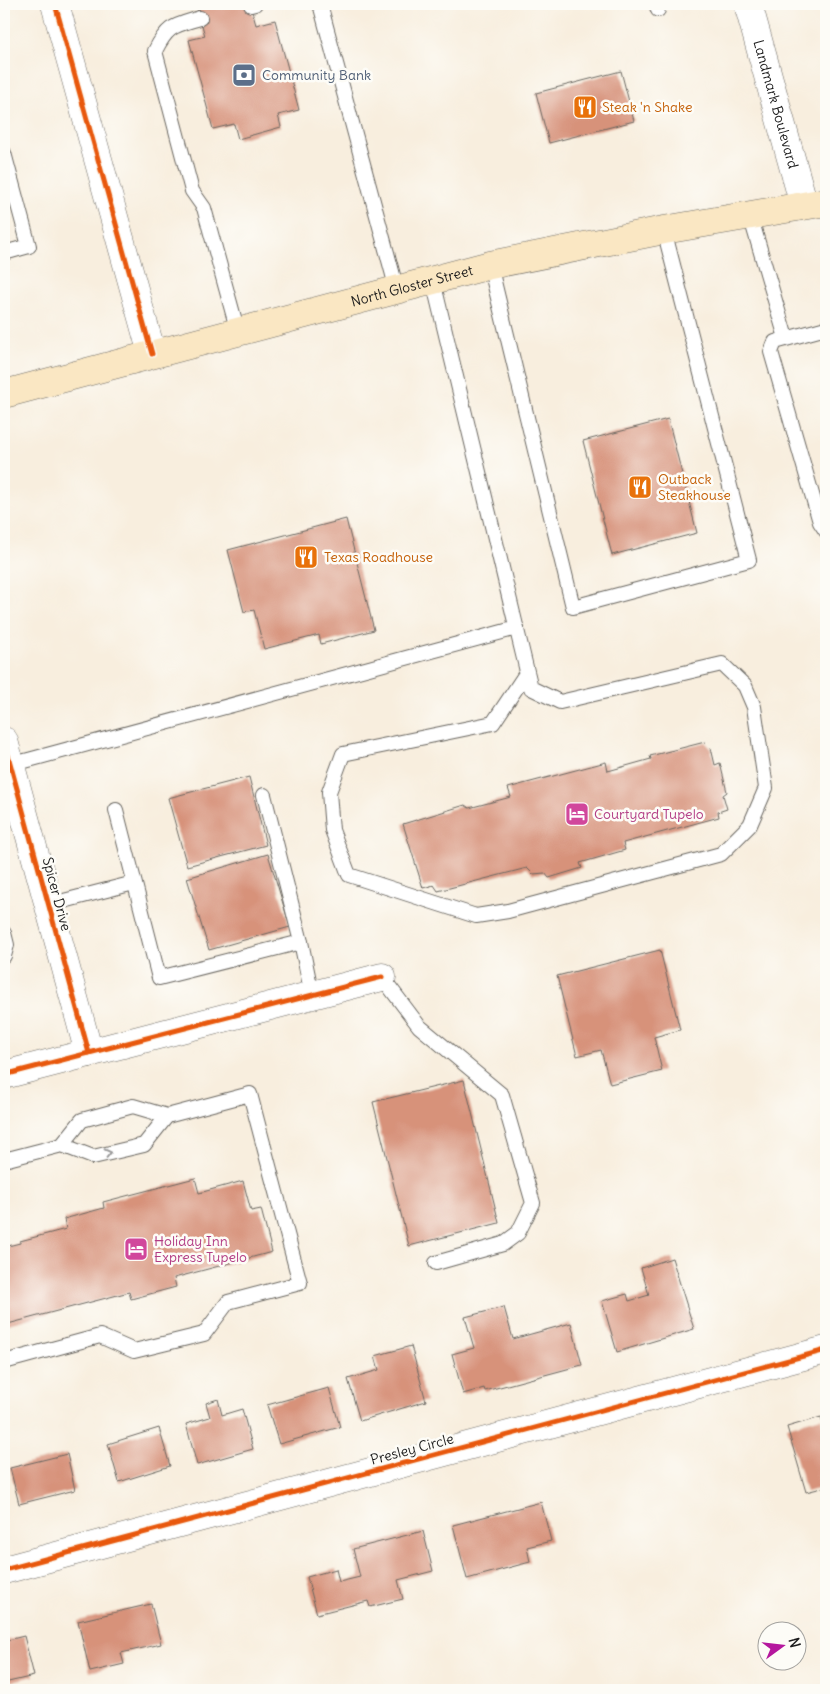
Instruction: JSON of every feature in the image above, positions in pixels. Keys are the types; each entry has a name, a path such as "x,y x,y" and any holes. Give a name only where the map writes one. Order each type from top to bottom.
{"main road":[{"name":"North Gloster Street","path":"4,394 490,265 664,230 815,204"}],"street":[{"path":"56,4 152,354"},
{"name":"Landmark Boulevard","path":"748,4 815,204"},
{"name":"Spicer Drive","path":"7,753 89,1053"},
{"path":"4,1075 382,976"},
{"name":"Presley Circle","path":"4,1570 826,1350"}],"lane":[{"path":"320,4 397,290"},
{"path":"200,18 172,26 160,39 155,51 192,191 204,208 238,332"},
{"path":"4,153 29,246 4,252"},
{"path":"750,215 786,338"},
{"path":"490,265 573,607 749,560 664,230"},
{"path":"432,281 531,688 560,702 722,664 745,686 754,707 766,788 750,825 721,854 508,911 476,916 349,875 332,830 329,792 343,754 493,723 527,672"},
{"path":"826,328 775,342 771,352 820,522 826,531"},
{"path":"7,753 517,628"},
{"path":"264,795 301,942 312,995"},
{"path":"116,810 159,978 301,942"},
{"path":"48,905 134,883"},
{"path":"4,932 7,945 4,956"},
{"path":"382,976 419,1026 502,1095 533,1203 518,1233 503,1244 436,1263"},
{"path":"4,1160 62,1144 82,1120 116,1110 133,1106 167,1116 250,1094 300,1282 228,1302 204,1334 134,1351 100,1336 4,1362"},
{"path":"62,1144 92,1157 144,1144 167,1116"}],"building":[{"name":"Community Bank","path":"196,4 250,4 256,25 275,20 299,110 278,115 281,127 238,139 234,124 213,129 189,40 205,36"},
{"name":"Steak 'n Shake","path":"621,71 634,121 549,143 536,93"},
{"name":"Outback Steakhouse","path":"668,419 697,533 612,555 583,441"},
{"path":"346,519 374,630 321,644 319,635 264,649 254,610 244,612 228,550"},
{"name":"Courtyard Tupelo","path":"705,742 711,748 715,765 720,763 727,792 723,795 727,809 718,812 719,817 623,843 625,850 580,863 582,868 549,878 545,873 533,874 527,868 438,891 434,885 423,888 403,824 465,805 469,808 511,797 508,788 606,762 608,771 651,759 650,756"},
{"path":"249,777 266,845 187,866 168,798"},
{"path":"268,854 290,927 209,950 187,878"},
{"path":"660,950 680,1030 654,1037 662,1071 610,1084 601,1050 577,1056 557,976"},
{"path":"464,1080 499,1223 409,1246 373,1102"},
{"path":"195,1178 199,1193 243,1181 251,1211 261,1209 272,1252 174,1278 176,1287 131,1299 129,1292 4,1325 4,1247 66,1229 64,1219 104,1208 103,1202"},
{"path":"672,1258 694,1329 617,1352 602,1301 627,1294 629,1301 649,1295 641,1268"},
{"path":"504,1307 513,1339 571,1323 582,1365 485,1391 484,1388 463,1394 452,1354 474,1348 465,1317"},
{"path":"411,1346 426,1401 360,1421 348,1379 379,1370 375,1356"},
{"path":"329,1388 340,1427 279,1444 267,1405"},
{"path":"218,1399 222,1415 242,1409 253,1449 197,1465 186,1424 210,1417 206,1403"},
{"path":"821,1417 826,1436 826,1487 806,1492 787,1427"},
{"path":"159,1428 170,1466 119,1482 108,1444"},
{"path":"67,1454 75,1490 19,1504 10,1468"},
{"path":"541,1502 551,1541 527,1547 530,1562 467,1579 453,1525"},
{"path":"423,1531 433,1571 398,1580 403,1599 370,1607 368,1601 317,1614 307,1577 336,1569 339,1582 360,1577 353,1549"},
{"path":"151,1604 161,1644 121,1653 124,1664 90,1672 78,1621"},
{"path":"24,1636 34,1676 4,1683 4,1641"}],"cycle path":[{"path":"55,4 152,354"},
{"path":"4,741 89,1053"},
{"path":"4,1075 382,977"},
{"path":"4,1570 826,1350"}],"place":[{"name":"Community Bank","path":"244,75"},
{"name":"Steak 'n Shake","path":"585,107"},
{"name":"Outback Steakhouse","path":"640,487"},
{"name":"Texas Roadhouse","path":"306,557"},
{"name":"Courtyard Tupelo","path":"577,814"},
{"name":"Holiday Inn Express Tupelo","path":"136,1249"}]}
